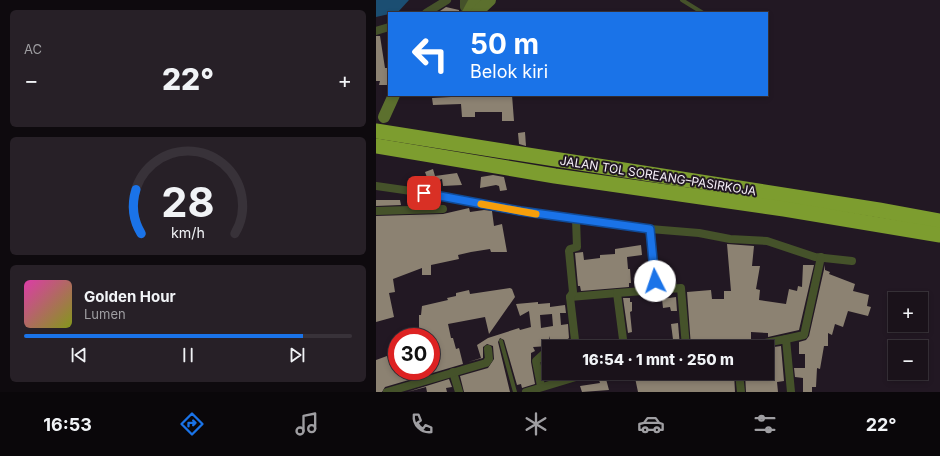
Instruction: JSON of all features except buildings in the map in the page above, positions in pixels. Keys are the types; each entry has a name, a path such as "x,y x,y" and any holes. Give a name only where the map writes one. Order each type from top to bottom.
{"highway":[{"name":"JALAN TOL SOREANG–PASIRKOJA","path":"376,131 879,210 940,221"},
{"name":"JALAN TOL SOREANG–PASIRKOJA","path":"376,146 555,176 784,209 940,235"}],"main road":[{"path":"469,12 475,0"},
{"path":"477,12 490,0"},
{"path":"384,117 394,96"}],"street":[{"path":"428,12 447,0"},
{"path":"464,0 464,6 467,12"},
{"path":"376,31 388,27"},
{"path":"376,186 576,219 730,239 767,241 820,258 852,261"},
{"path":"376,211 443,209"},
{"path":"575,340 570,297 573,292 569,251 570,249 577,247 576,219"},
{"path":"650,229 656,290"},
{"path":"774,341 804,335 820,258"},
{"path":"570,297 681,288 685,340"},
{"path":"617,293 623,340"},
{"path":"786,339 791,392"},
{"path":"387,392 486,363 489,359 488,349"},
{"path":"541,386 536,362 542,356"},
{"path":"453,372 459,392"},
{"path":"526,392 558,380"},
{"path":"740,380 741,392"}],"lane":[{"path":"682,0 701,12"},
{"path":"501,341 515,392"}],"water":[{"path":"376,0 409,0 398,12 388,12 388,14 376,17"}],"slow traffic":[{"path":"481,204 536,214"}],"route":[{"path":"424,193 488,206 650,229 655,281"}]}
